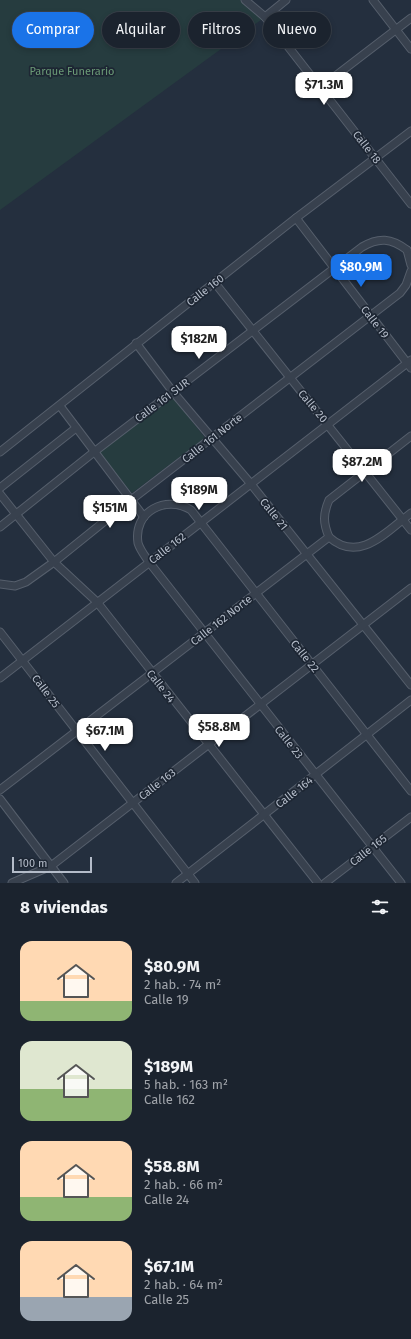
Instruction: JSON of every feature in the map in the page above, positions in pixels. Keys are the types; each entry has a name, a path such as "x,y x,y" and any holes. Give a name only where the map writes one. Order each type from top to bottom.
{"street":[{"name":"Calle 18","path":"245,0 263,14"},
{"path":"270,12 286,0"},
{"path":"373,0 411,49"},
{"path":"321,87 411,18"},
{"name":"Calle 18","path":"290,48 411,204"},
{"name":"Calle 160","path":"0,452 296,218 411,131"},
{"name":"Calle 19","path":"296,218 410,364"},
{"name":"Calle 161 SUR","path":"0,527 94,452 334,268 372,241 380,239 409,248"},
{"path":"409,248 411,265"},
{"name":"Calle 161 Norte","path":"0,584 15,586 26,582 54,562 131,500 400,293 406,286 411,271"},
{"name":"Calle 20","path":"215,283 411,530"},
{"name":"Calle 21","path":"136,343 173,392 251,484 411,685"},
{"name":"Calle 162","path":"0,678 328,424 410,364"},
{"path":"60,406 144,517"},
{"path":"0,488 76,428"},
{"path":"411,436 330,500 324,511 323,519 324,526 329,537 336,543 346,548 358,548 368,546 411,513"},
{"name":"Calle 24","path":"0,494 54,562 97,602 207,745 265,815 318,883"},
{"name":"Calle 22","path":"144,517 156,507 172,503 183,505 191,510 411,791"},
{"name":"Calle 23","path":"144,517 138,533 138,543 149,562 401,883"},
{"name":"Calle 162 Norte","path":"0,790 329,537"},
{"name":"Calle 163","path":"12,883 51,866 411,588"},
{"name":"Calle 25","path":"0,632 195,883"},
{"name":"Calle 164","path":"176,883 411,700"},
{"path":"0,799 64,883"},
{"name":"Calle 165","path":"325,883 411,817"}],"green space":[{"name":"Parque Funerario","path":"0,0 242,0 263,16 263,18 255,24 255,12 188,12 188,48 222,48 0,210"},
{"path":"173,397 205,438 132,493 99,453"}]}
